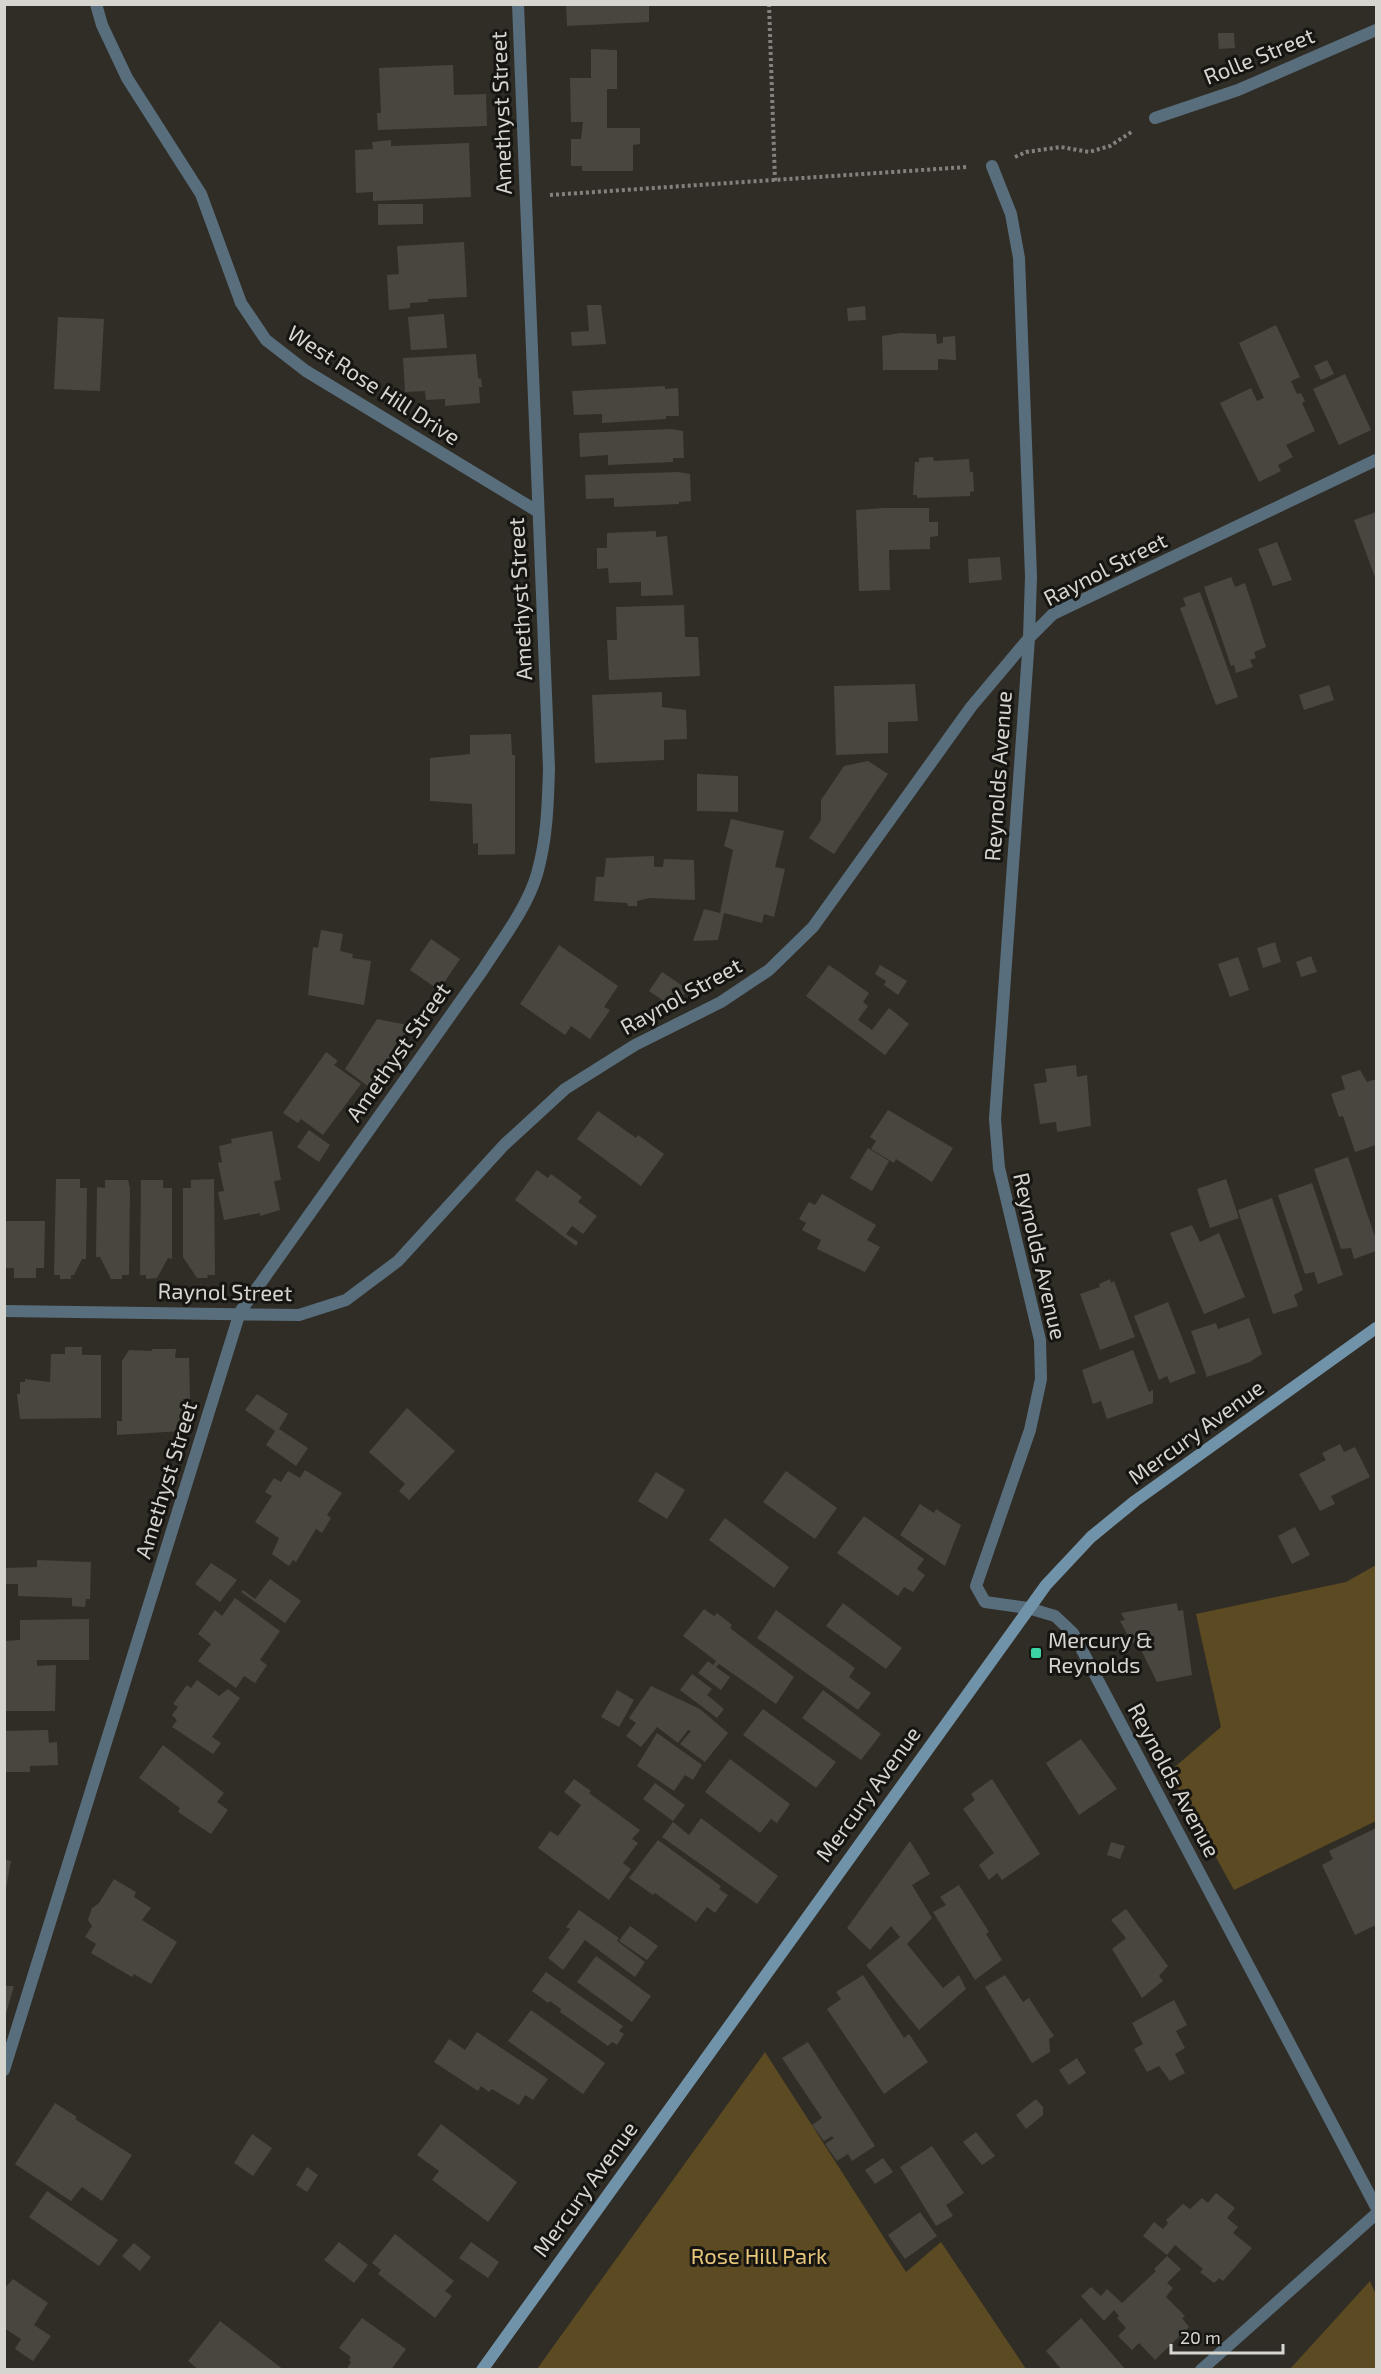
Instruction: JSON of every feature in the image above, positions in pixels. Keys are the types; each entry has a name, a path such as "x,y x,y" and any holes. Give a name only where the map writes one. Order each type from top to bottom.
{"street":[{"name":"West Rose Hill Drive","path":"96,4 102,25 127,78 201,194 241,303 266,340 306,371 537,511"},
{"name":"Amethyst Street","path":"4,2070 240,1312 482,971 512,924 537,876 547,822 549,768 518,4"},
{"name":"Rolle Street","path":"1155,117 1238,90 1377,30"},
{"name":"Reynolds Avenue","path":"992,166 1011,214 1019,258 1030,576 1029,638 995,1119 999,1168 1040,1340 1041,1379 1030,1430 976,1586 985,1602 1028,1608 1055,1616 1073,1633 1377,2207"},
{"name":"Raynol Street","path":"4,1311 240,1312 299,1315 346,1300 398,1261 504,1145 565,1089 635,1045 721,1002 769,970 813,927 971,707 1029,638 1053,614 1377,460"},
{"name":"Mercury Avenue","path":"482,2370 1028,1608 1083,1545 1108,1522 1377,1328"},
{"path":"1201,2370 1377,2214"}],"path":[{"path":"769,4 775,181"},
{"path":"525,197 992,166 1026,152 1061,147 1089,152 1110,146 1155,117"}],"green space":[{"path":"1376,1565 1376,1821 1234,1890 1169,1772 1221,1727 1196,1614 1346,1582"},
{"name":"Rose Hill Park","path":"765,2052 906,2272 941,2242 1026,2369 537,2369"},
{"path":"1370,2281 1376,2295 1376,2369 1290,2369"}],"building":[{"path":"566,5 649,5 649,22 567,26"},
{"path":"1218,33 1234,33 1235,48 1219,49"},
{"path":"591,49 617,50 617,89 607,89 607,128 640,128 640,144 633,145 633,171 582,171 582,166 571,166 571,139 581,139 583,122 571,122 570,78 591,78"},
{"path":"453,65 454,95 486,94 487,126 378,130 377,113 381,113 379,68"},
{"path":"391,140 391,146 469,143 471,197 373,201 373,192 356,193 355,150 373,149 372,142"},
{"path":"378,204 423,204 423,224 378,225"},
{"path":"464,242 467,297 428,299 428,302 410,303 410,308 389,310 387,275 399,274 397,246"},
{"path":"587,305 601,305 606,344 572,346 571,332 589,331"},
{"path":"865,306 866,320 848,321 847,308"},
{"path":"444,314 447,348 411,350 408,317"},
{"path":"58,317 104,319 100,391 54,389"},
{"path":"1276,325 1300,377 1291,381 1297,394 1301,393 1305,401 1302,403 1315,431 1286,445 1293,457 1278,465 1281,471 1259,482 1220,403 1251,388 1257,401 1264,398 1239,343"},
{"path":"900,333 936,334 937,344 943,343 943,337 955,336 956,360 938,359 938,370 883,370 882,336"},
{"path":"476,354 478,378 481,379 482,387 479,387 480,403 445,406 445,399 426,400 425,391 405,392 403,358"},
{"path":"1327,360 1334,374 1321,380 1314,366"},
{"path":"1345,374 1371,430 1339,445 1313,389"},
{"path":"665,386 665,389 678,388 679,416 666,416 666,419 602,423 602,414 574,415 572,391"},
{"path":"671,429 683,431 684,458 673,458 673,462 608,465 608,455 580,457 579,433"},
{"path":"933,457 934,461 969,459 970,472 973,472 974,491 970,492 970,496 917,498 917,495 913,495 915,462 919,462 919,458"},
{"path":"678,472 690,474 691,501 679,502 679,504 614,507 614,498 586,499 585,475"},
{"path":"929,508 929,522 938,522 938,536 930,537 930,549 889,550 890,590 859,591 856,510"},
{"path":"1376,512 1376,580 1354,520"},
{"path":"656,531 656,537 667,536 673,595 641,596 641,582 609,583 608,568 597,569 597,548 607,548 607,533"},
{"path":"1277,542 1292,580 1273,586 1258,549"},
{"path":"1000,557 1002,580 969,583 968,559"},
{"path":"1231,577 1235,587 1245,583 1266,647 1254,652 1256,658 1250,660 1253,667 1236,673 1234,665 1231,666 1204,587"},
{"path":"1200,592 1238,697 1216,705 1180,608 1186,606 1183,598"},
{"path":"684,605 685,637 698,637 700,676 609,680 607,640 617,640 616,607"},
{"path":"915,684 918,721 888,722 888,753 836,755 834,686"},
{"path":"1329,685 1334,700 1304,710 1299,695"},
{"path":"662,692 662,707 686,710 687,739 664,740 664,760 595,763 592,695"},
{"path":"511,734 512,755 515,755 515,854 478,855 478,843 473,844 472,804 430,801 430,758 470,754 470,735"},
{"path":"868,761 888,774 834,854 809,838 821,820 821,800 844,766"},
{"path":"697,774 738,776 738,812 697,811"},
{"path":"731,819 784,831 775,867 785,869 774,917 764,914 762,923 724,913 718,940 693,941 704,909 720,913 733,850 724,846"},
{"path":"654,856 654,867 663,867 664,859 694,860 695,900 650,898 637,901 637,906 628,906 627,903 594,901 596,877 604,877 606,858"},
{"path":"321,930 343,934 340,951 353,954 352,958 371,961 364,1005 308,995 313,947 318,948"},
{"path":"431,939 460,959 439,990 410,970"},
{"path":"1275,942 1281,962 1263,968 1257,948"},
{"path":"559,945 618,986 604,1007 610,1010 590,1039 571,1026 565,1035 520,1004"},
{"path":"1311,956 1317,972 1301,977 1296,962"},
{"path":"1238,957 1249,990 1230,997 1218,964"},
{"path":"829,965 869,993 863,1002 868,1006 858,1020 872,1030 889,1008 909,1024 885,1055 806,996"},
{"path":"880,965 907,981 898,995 884,985 886,981 875,974"},
{"path":"662,972 690,991 668,1004 649,991"},
{"path":"377,1019 412,1026 369,1087 345,1069"},
{"path":"326,1052 338,1061 334,1065 361,1084 323,1135 301,1119 298,1123 283,1113"},
{"path":"1076,1065 1077,1077 1087,1075 1091,1126 1057,1132 1056,1122 1040,1124 1034,1084 1047,1082 1045,1069"},
{"path":"1360,1070 1367,1082 1376,1079 1376,1145 1355,1152 1343,1116 1339,1117 1331,1094 1345,1089 1341,1076"},
{"path":"888,1110 953,1148 932,1182 896,1159 894,1163 871,1149 876,1141 870,1137"},
{"path":"598,1111 636,1138 638,1135 664,1154 641,1186 577,1139"},
{"path":"309,1130 330,1145 319,1162 297,1147"},
{"path":"272,1131 281,1180 274,1181 280,1210 260,1216 260,1213 224,1220 218,1192 224,1191 218,1163 222,1162 219,1146 232,1143 231,1139"},
{"path":"868,1148 889,1161 872,1191 850,1178"},
{"path":"1348,1157 1376,1240 1376,1251 1354,1259 1351,1248 1341,1249 1314,1169"},
{"path":"537,1170 548,1178 551,1174 582,1197 578,1202 597,1216 583,1234 572,1226 566,1234 578,1242 576,1246 515,1200"},
{"path":"56,1179 80,1179 80,1188 87,1188 86,1259 82,1259 74,1275 71,1275 71,1279 60,1279 60,1275 54,1275"},
{"path":"214,1179 215,1275 207,1275 208,1278 197,1278 183,1257 183,1188 191,1188 191,1180"},
{"path":"1226,1179 1239,1218 1210,1228 1197,1189"},
{"path":"105,1180 128,1180 130,1188 129,1275 122,1275 122,1279 111,1279 100,1257 96,1257 97,1187 105,1188"},
{"path":"141,1180 163,1180 163,1188 172,1188 172,1259 168,1258 157,1278 146,1279 146,1275 140,1275"},
{"path":"1312,1183 1343,1275 1318,1284 1314,1272 1305,1274 1278,1195"},
{"path":"822,1194 876,1225 867,1240 880,1247 865,1272 817,1249 821,1240 802,1230 806,1223 799,1219 809,1202 815,1205"},
{"path":"1272,1198 1303,1290 1294,1295 1298,1306 1273,1314 1238,1210"},
{"path":"4,1221 45,1221 44,1268 36,1268 36,1278 14,1278 14,1268 4,1268"},
{"path":"1192,1225 1200,1242 1219,1233 1245,1297 1204,1314 1170,1233"},
{"path":"1110,1279 1111,1283 1114,1281 1135,1337 1100,1350 1080,1294 1100,1287 1099,1284"},
{"path":"1168,1302 1196,1373 1170,1383 1167,1376 1159,1380 1134,1316"},
{"path":"1249,1318 1262,1354 1250,1362 1207,1377 1191,1331 1216,1323 1218,1329"},
{"path":"65,1347 82,1347 82,1355 101,1355 101,1418 20,1419 17,1394 20,1394 20,1382 25,1382 25,1379 50,1382 51,1354 65,1354"},
{"path":"152,1349 176,1349 175,1358 189,1358 190,1399 183,1399 182,1431 117,1435 117,1421 122,1421 122,1361 129,1350 152,1351"},
{"path":"1133,1350 1149,1392 1153,1390 1153,1403 1107,1419 1101,1401 1093,1404 1082,1370"},
{"path":"257,1394 288,1414 279,1429 308,1448 296,1466 266,1445 275,1431 245,1410"},
{"path":"407,1408 455,1451 409,1500 399,1491 405,1484 369,1452"},
{"path":"1340,1444 1344,1452 1355,1447 1370,1477 1331,1496 1335,1504 1320,1511 1299,1474 1326,1460 1322,1453"},
{"path":"305,1470 342,1493 327,1515 331,1518 322,1533 316,1529 296,1562 293,1560 289,1566 272,1554 279,1538 255,1522 272,1496 265,1492 274,1478 281,1482 288,1471 300,1478"},
{"path":"786,1471 837,1508 815,1539 763,1502"},
{"path":"656,1472 685,1490 667,1519 638,1501"},
{"path":"920,1504 934,1513 936,1509 961,1525 945,1566 900,1535"},
{"path":"864,1516 924,1559 917,1569 925,1575 913,1592 904,1587 898,1596 837,1553"},
{"path":"725,1518 789,1567 774,1588 709,1540"},
{"path":"1295,1527 1310,1555 1292,1564 1278,1536"},
{"path":"37,1560 91,1562 90,1599 86,1599 85,1607 72,1606 72,1598 18,1596 18,1584 4,1584 4,1568 37,1567"},
{"path":"211,1563 237,1580 220,1602 195,1584"},
{"path":"270,1579 301,1601 285,1623 241,1592 243,1590 255,1599"},
{"path":"235,1598 280,1631 260,1660 267,1665 255,1683 244,1676 236,1688 198,1661 211,1644 198,1634 215,1610 222,1616"},
{"path":"843,1603 902,1648 886,1669 826,1626"},
{"path":"1177,1603 1178,1611 1183,1610 1192,1675 1157,1682 1137,1642 1132,1643 1120,1621 1125,1620 1121,1613"},
{"path":"704,1609 714,1616 717,1613 732,1625 730,1628 794,1677 776,1704 719,1664 716,1667 730,1677 721,1690 698,1673 708,1661 713,1665 716,1661 683,1636"},
{"path":"776,1610 855,1668 849,1677 871,1693 858,1710 757,1638"},
{"path":"89,1619 89,1660 37,1660 37,1666 56,1665 55,1711 4,1711 4,1641 20,1640 20,1620"},
{"path":"692,1674 712,1689 707,1695 724,1709 717,1718 680,1690"},
{"path":"197,1680 219,1696 228,1689 240,1698 212,1737 221,1743 213,1754 172,1727 177,1720 172,1715 178,1707 173,1704 187,1685 191,1688"},
{"path":"651,1686 700,1709 728,1733 705,1762 680,1744 691,1731 688,1730 678,1743 657,1727 641,1747 626,1736 636,1723 629,1718"},
{"path":"617,1690 634,1700 619,1727 601,1717"},
{"path":"823,1690 881,1734 861,1760 802,1718"},
{"path":"763,1709 836,1762 816,1788 743,1735"},
{"path":"48,1730 49,1743 57,1742 58,1765 30,1766 30,1772 4,1772 4,1731"},
{"path":"657,1733 702,1765 693,1780 685,1775 674,1791 637,1766"},
{"path":"1081,1739 1117,1789 1079,1815 1046,1763"},
{"path":"163,1745 224,1793 217,1802 228,1810 211,1834 178,1812 180,1808 139,1778"},
{"path":"730,1759 790,1804 777,1823 771,1819 760,1833 705,1792"},
{"path":"574,1779 591,1791 589,1793 640,1830 632,1839 638,1843 623,1863 631,1869 609,1900 538,1848 550,1831 558,1836 581,1805 564,1792"},
{"path":"992,1779 1040,1854 1002,1880 997,1873 989,1880 979,1865 994,1853 963,1809 975,1800 971,1794"},
{"path":"655,1783 685,1805 673,1821 643,1799"},
{"path":"701,1818 778,1876 757,1904 662,1837 673,1822 689,1835"},
{"path":"1376,1828 1376,1925 1355,1935 1322,1865 1333,1859 1329,1851"},
{"path":"658,1840 721,1886 719,1889 728,1895 715,1913 707,1907 696,1922 629,1878"},
{"path":"910,1841 930,1874 912,1885 932,1918 907,1944 943,1988 959,1975 966,1989 919,2030 866,1965 900,1937 891,1926 870,1950 847,1928"},
{"path":"1111,1842 1125,1846 1120,1859 1107,1855"},
{"path":"4,1859 11,1861 6,1888 4,1888"},
{"path":"114,1879 136,1892 134,1897 151,1908 142,1920 177,1942 151,1984 134,1974 132,1977 91,1953 96,1944 85,1937 92,1926 88,1920 92,1908 99,1903"},
{"path":"959,1885 989,1932 986,1934 1002,1960 975,1980 933,1912 946,1905 940,1897"},
{"path":"1126,1909 1168,1966 1159,1976 1163,1981 1142,1998 1112,1949 1126,1938 1111,1920"},
{"path":"579,1910 619,1938 617,1941 645,1962 635,1977 585,1940 563,1970 548,1958 570,1929 566,1927"},
{"path":"630,1926 658,1946 647,1960 619,1941"},
{"path":"596,1956 651,1996 632,2022 577,1982"},
{"path":"546,1972 623,2026 619,2031 624,2034 617,2045 612,2042 608,2046 560,2012 561,2009 550,2001 548,2003 532,1991"},
{"path":"863,1975 904,2038 909,2034 928,2062 884,2094 827,2009 841,1999 836,1992"},
{"path":"1005,1975 1023,2002 1029,1998 1054,2036 1049,2039 1050,2052 1032,2063 985,1987"},
{"path":"4,1986 14,1986 5,2017 4,2017"},
{"path":"1174,2000 1187,2025 1176,2031 1185,2048 1175,2054 1185,2073 1170,2081 1159,2066 1147,2072 1134,2049 1143,2044 1132,2023"},
{"path":"531,2010 605,2063 583,2094 508,2041"},
{"path":"477,2032 548,2079 533,2100 525,2095 519,2105 492,2089 489,2092 481,2086 478,2091 434,2062 449,2039 465,2050"},
{"path":"808,2042 875,2146 852,2161 848,2154 837,2161 825,2144 834,2138 832,2136 824,2141 812,2125 822,2118 782,2058"},
{"path":"1077,2058 1086,2073 1069,2085 1059,2070"},
{"path":"1036,2099 1043,2107 1043,2115 1026,2129 1016,2115"},
{"path":"55,2103 77,2117 75,2119 132,2155 102,2201 82,2187 71,2201 15,2164"},
{"path":"441,2124 517,2182 488,2222 432,2180 439,2171 417,2155"},
{"path":"976,2132 995,2156 982,2165 963,2142"},
{"path":"252,2134 272,2148 253,2176 234,2163"},
{"path":"932,2146 964,2193 946,2205 953,2216 936,2226 900,2167"},
{"path":"883,2158 893,2172 875,2184 865,2170"},
{"path":"307,2167 318,2175 307,2192 296,2185"},
{"path":"47,2191 118,2240 99,2266 29,2217"},
{"path":"1216,2193 1235,2208 1227,2218 1238,2227 1233,2233 1252,2248 1223,2281 1219,2278 1214,2283 1200,2272 1203,2269 1175,2245 1167,2255 1143,2236 1154,2222 1163,2229 1168,2223 1166,2220 1183,2204 1190,2209 1202,2198 1208,2203"},
{"path":"920,2212 937,2236 905,2259 888,2235"},
{"path":"395,2234 454,2281 445,2291 452,2296 435,2318 378,2274 381,2270 372,2263"},
{"path":"339,2242 368,2265 354,2283 324,2260"},
{"path":"471,2242 499,2262 488,2278 459,2258"},
{"path":"134,2243 151,2257 140,2271 122,2256"},
{"path":"1167,2256 1181,2269 1167,2283 1173,2288 1166,2297 1185,2316 1182,2318 1189,2327 1155,2360 1139,2343 1132,2350 1118,2336 1126,2328 1117,2318 1119,2316 1114,2310 1104,2321 1081,2296 1091,2287 1101,2296 1107,2289 1122,2303 1156,2271 1154,2269"},
{"path":"13,2279 48,2303 34,2325 51,2336 33,2361 15,2349 21,2339 4,2328 4,2289"},
{"path":"362,2318 406,2349 391,2370 346,2370 351,2357 339,2348"},
{"path":"1081,2318 1126,2370 1062,2370 1046,2351"},
{"path":"220,2321 284,2370 199,2370 188,2361"}],"place":[{"name":"Mercury & Reynolds","path":"1036,1653"}]}
